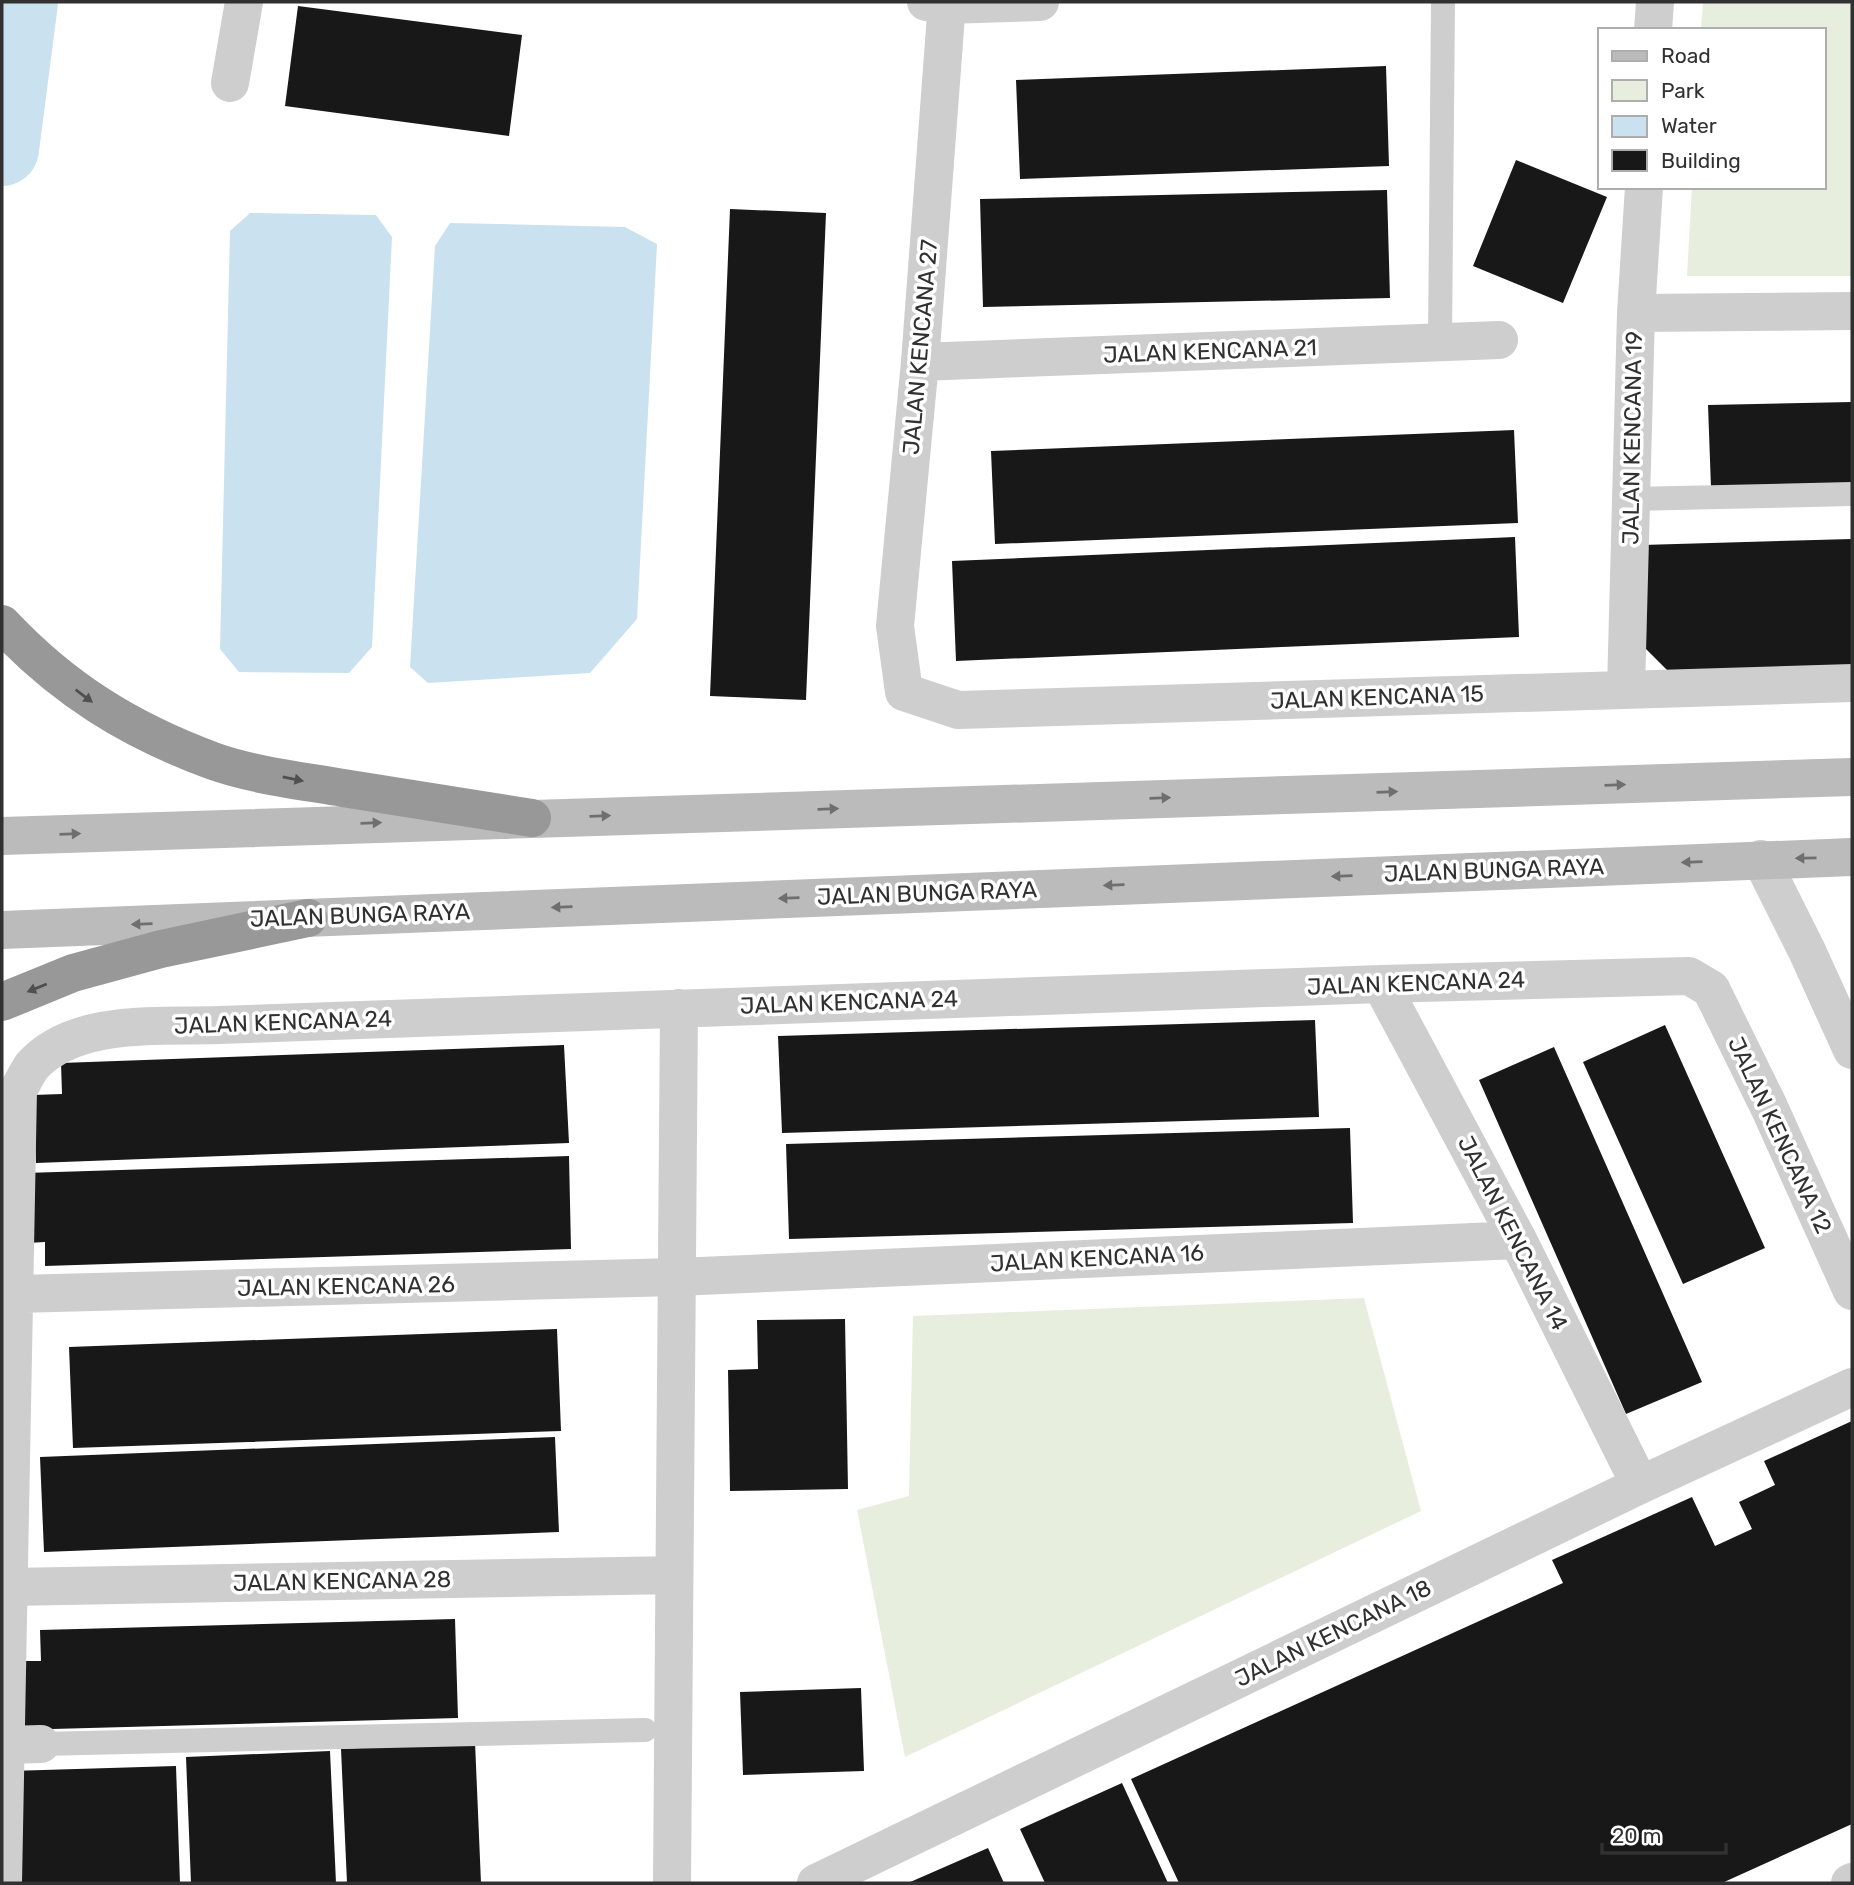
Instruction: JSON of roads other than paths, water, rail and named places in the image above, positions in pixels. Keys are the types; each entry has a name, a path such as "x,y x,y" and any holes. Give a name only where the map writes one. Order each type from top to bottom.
{"highway":[{"path":"2,624 30,654 90,701 147,733 216,762 290,779 532,818"},
{"path":"2,1002 73,973 161,949 308,918"}],"street":[{"path":"230,83 244,2"},
{"path":"940,3 1040,2"},
{"path":"1653,28 1655,2"},
{"name":"JALAN KENCANA 27","path":"904,692 895,626 920,362 940,3"},
{"name":"JALAN KENCANA 19","path":"1626,690 1636,313 1644,189"},
{"path":"1636,313 1852,311"},
{"name":"JALAN KENCANA 21","path":"920,362 1499,340"},
{"name":"JALAN KENCANA 15","path":"904,692 958,710 1852,682"},
{"path":"2,836 1852,777"},
{"name":"JALAN BUNGA RAYA","path":"2,930 1852,857"},
{"path":"1760,859 1807,951 1852,1050"},
{"name":"JALAN KENCANA 24","path":"16,1294 18,1090 32,1067 51,1050 73,1038 106,1030 1381,984 1689,976 1703,982"},
{"name":"JALAN KENCANA 12","path":"1703,982 1711,989 1769,1107 1852,1291"},
{"name":"JALAN KENCANA 14","path":"1381,984 1518,1240 1640,1485"},
{"path":"672,1883 679,1008"},
{"name":"JALAN KENCANA 16","path":"677,1277 1518,1240"},
{"name":"JALAN KENCANA 26","path":"16,1294 677,1277"},
{"path":"3,1883 23,1745 10,1587 16,1294"},
{"name":"JALAN KENCANA 18","path":"816,1883 1640,1485 1852,1387"},
{"name":"JALAN KENCANA 28","path":"10,1587 674,1575"}],"lane":[{"path":"1440,342 1443,2"},
{"path":"1631,499 1852,494"},
{"path":"23,1745 645,1730"}],"water":[{"path":"250,213 376,215 392,237 372,647 349,673 239,672 220,649 230,231"},
{"path":"450,223 625,227 657,244 637,619 590,673 428,683 410,667 435,246"}],"waterway":[{"path":"2,149 21,2"}]}
